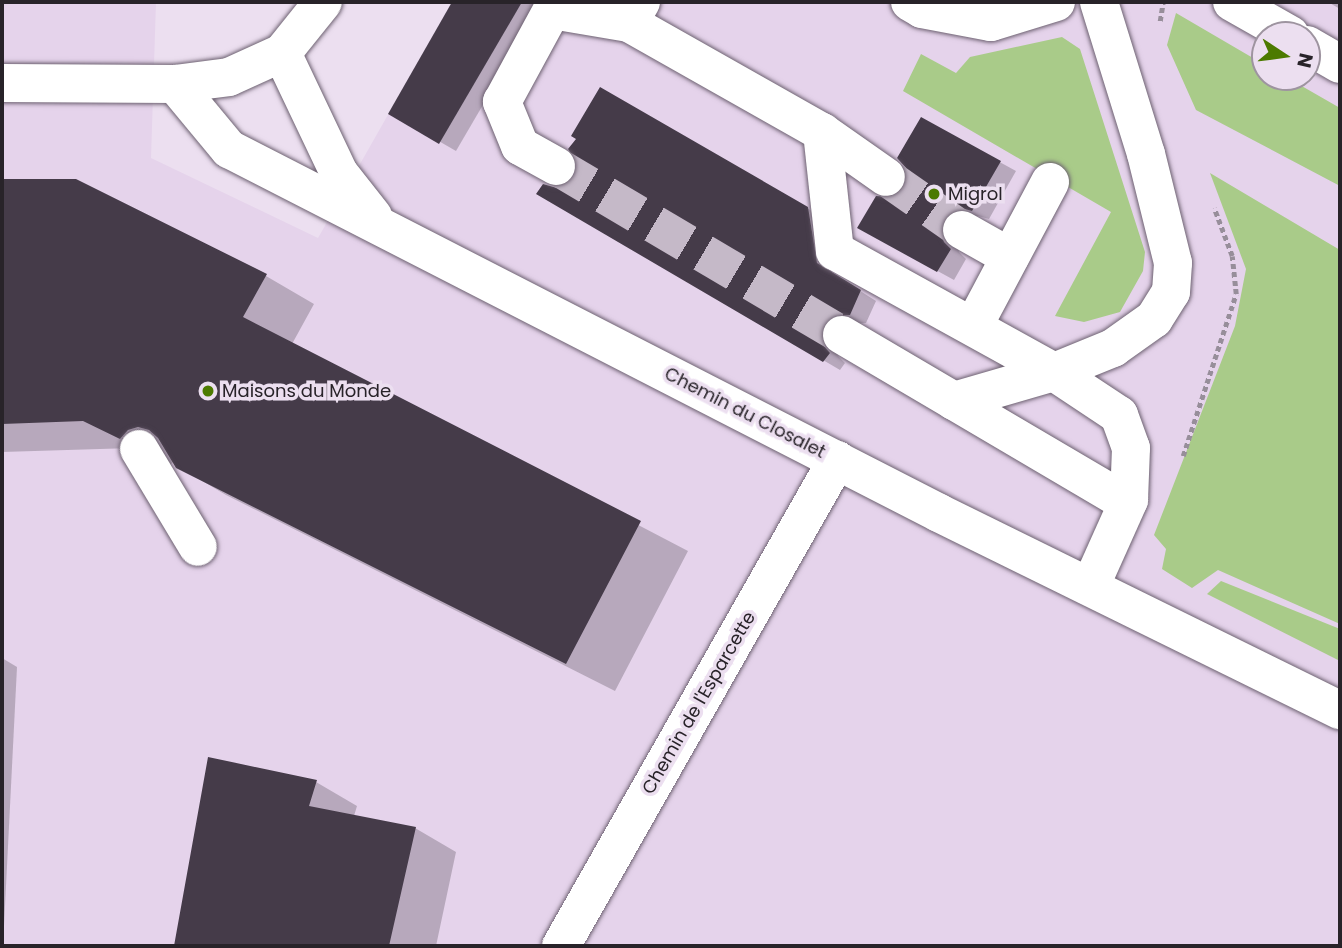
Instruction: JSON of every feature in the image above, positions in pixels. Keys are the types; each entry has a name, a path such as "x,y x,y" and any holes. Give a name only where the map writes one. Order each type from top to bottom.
{"street":[{"path":"2,83 174,84 229,77 282,53 323,2"},
{"path":"910,2 922,9 991,22 1056,2"},
{"path":"954,401 1054,372 1113,348 1154,319 1171,292 1174,263 1149,166 1099,2"},
{"path":"1232,2 1265,21"},
{"path":"556,166 520,146 502,102 554,6 635,12 887,177"},
{"path":"282,53 340,173 381,226"},
{"path":"1321,53 1340,64"},
{"name":"Chemin du Closalet","path":"174,84 229,149 837,460 1340,710"},
{"path":"822,132 835,251 1054,372 1119,415 1131,448 1127,503 1090,587"},
{"path":"974,326 1050,182"},
{"path":"962,230 1010,257"},
{"path":"842,335 1127,503"},
{"path":"139,449 198,547"},
{"name":"Chemin de l'Esparcette","path":"561,946 837,460"}],"shaded area":[{"path":"2,2 156,2 151,158 318,238 452,2 1340,2 1340,946 2,946"}],"green space":[{"path":"1176,13 1251,57 1251,91 1310,91 1340,108 1340,186 1196,110 1167,45"},
{"path":"1062,37 1080,49 1145,252 1143,271 1120,312 1084,322 1055,316 1111,212 903,91 921,54 956,73 970,57"},
{"path":"1210,173 1340,250 1340,624 1218,570 1192,588 1162,569 1166,549 1154,535 1235,326 1246,269"},
{"path":"1221,581 1340,629 1340,661 1207,594"}],"building":[{"path":"452,2 522,2 439,144 388,114"},
{"path":"600,87 808,207 817,263 861,290 850,315 832,316 823,325 820,335 823,345 830,353 823,362 536,194 543,184 557,188 568,184 575,177 578,165 568,149 576,139 571,136"},
{"path":"921,117 1001,161 972,211 961,208 951,211 943,219 940,231 944,242 951,249 937,272 857,228 876,196 895,197 904,189 908,178 906,168 897,158"},
{"path":"2,179 76,179 267,274 243,317 641,521 566,664 176,468 158,438 149,430 138,427 128,430 120,439 83,421 2,424"},
{"path":"208,757 317,780 309,806 416,827 389,946 174,946"}],"tunnel":[{"path":"556,166 842,335"},
{"path":"886,177 962,230"}],"place":[{"name":"Migrol","path":"934,194"},
{"name":"Maisons du Monde","path":"208,391"}]}
